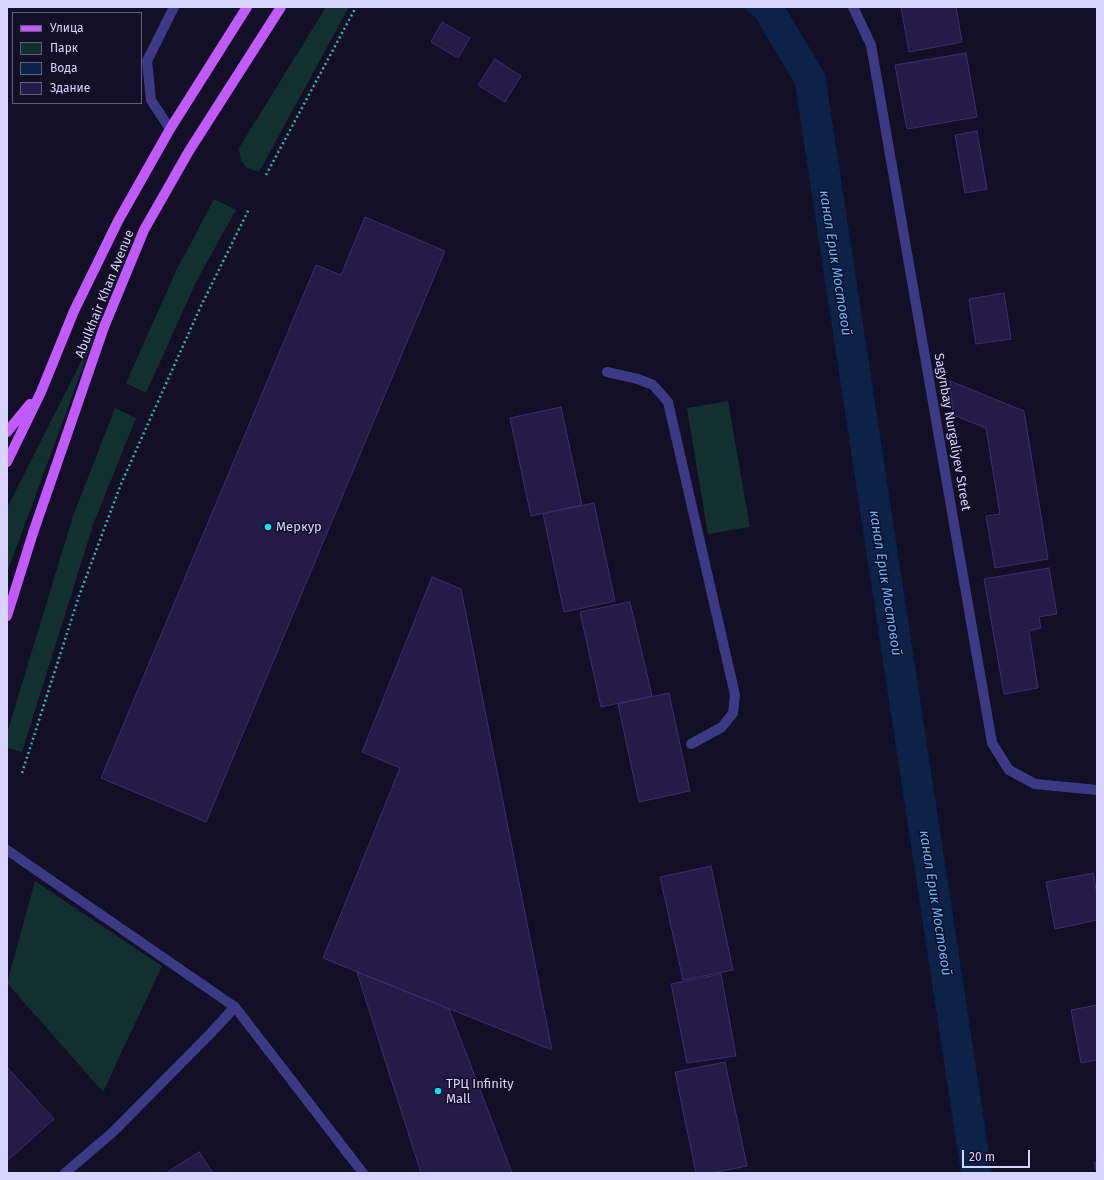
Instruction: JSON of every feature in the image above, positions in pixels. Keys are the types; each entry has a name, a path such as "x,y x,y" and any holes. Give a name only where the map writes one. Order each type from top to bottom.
{"main road":[{"name":"Abulkhair Khan Avenue","path":"7,462 40,392 74,311 108,242 170,129 247,7"},
{"name":"Abulkhair Khan Avenue","path":"7,616 33,534 104,327 144,230 189,151 280,7"},
{"path":"7,432 40,392"}],"street":[{"path":"170,129 152,100 147,61 174,7"},
{"name":"Sagynbay Nurgaliyev Street","path":"853,7 871,45 992,744 1009,770 1034,784 1097,790"},
{"path":"607,372 638,379 653,386 668,402 735,696 733,713 722,727 691,744"},
{"path":"7,850 236,1007 363,1173"},
{"path":"65,1173 113,1132 236,1007"}],"path":[{"path":"266,175 356,7"},
{"path":"22,773 79,596 121,484 200,308 249,209"}],"green space":[{"path":"326,7 349,7 259,172 247,168 241,161 239,148"},
{"path":"214,199 236,210 197,280 146,393 126,383 176,271"},
{"path":"95,334 7,573 7,508"},
{"path":"728,401 750,527 708,534 687,408"},
{"path":"115,408 136,418 93,525 22,752 7,748 7,733 73,516"},
{"path":"35,881 162,966 103,1092 7,983"}],"water":[{"name":"канал Ерик Мостовой","path":"742,7 785,7 825,74 992,1173 961,1173 795,84 755,17"}],"building":[{"path":"901,7 956,7 962,42 909,52"},
{"path":"442,22 470,38 458,58 431,42"},
{"path":"966,53 977,117 907,129 895,65"},
{"path":"495,59 521,76 505,102 478,85"},
{"path":"977,131 987,189 965,193 955,135"},
{"name":"Меркур","path":"365,217 445,251 206,822 101,778 316,265 341,275"},
{"path":"1004,293 1011,339 976,344 969,299"},
{"path":"950,381 1024,411 1048,559 995,568 986,516 1000,514 986,428 953,415"},
{"path":"561,407 582,505 531,516 510,418"},
{"path":"594,503 615,601 564,612 543,514"},
{"path":"1049,568 1057,614 1039,617 1041,628 1029,631 1038,688 1004,694 984,579"},
{"path":"432,577 461,589 552,1050 323,958 400,768 362,752"},
{"path":"630,602 652,696 601,707 580,612"},
{"path":"669,693 690,791 639,802 618,704"},
{"path":"711,866 733,970 683,980 660,877"},
{"path":"1093,873 1097,895 1097,920 1055,929 1046,882"},
{"name":"ТРЦ Infinity Mall","path":"357,972 449,1009 512,1173 421,1173"},
{"path":"721,974 736,1056 687,1063 671,984"},
{"path":"1097,1005 1097,1060 1081,1063 1071,1010"},
{"path":"725,1062 747,1166 712,1173 696,1173 675,1072"},
{"path":"7,1067 54,1119 7,1161"},
{"path":"199,1152 213,1173 166,1173"},
{"path":"1097,1162 1097,1173 1094,1163"}],"place":[{"name":"Меркур","path":"268,527"},
{"name":"ТРЦ Infinity Mall","path":"438,1091"}]}
